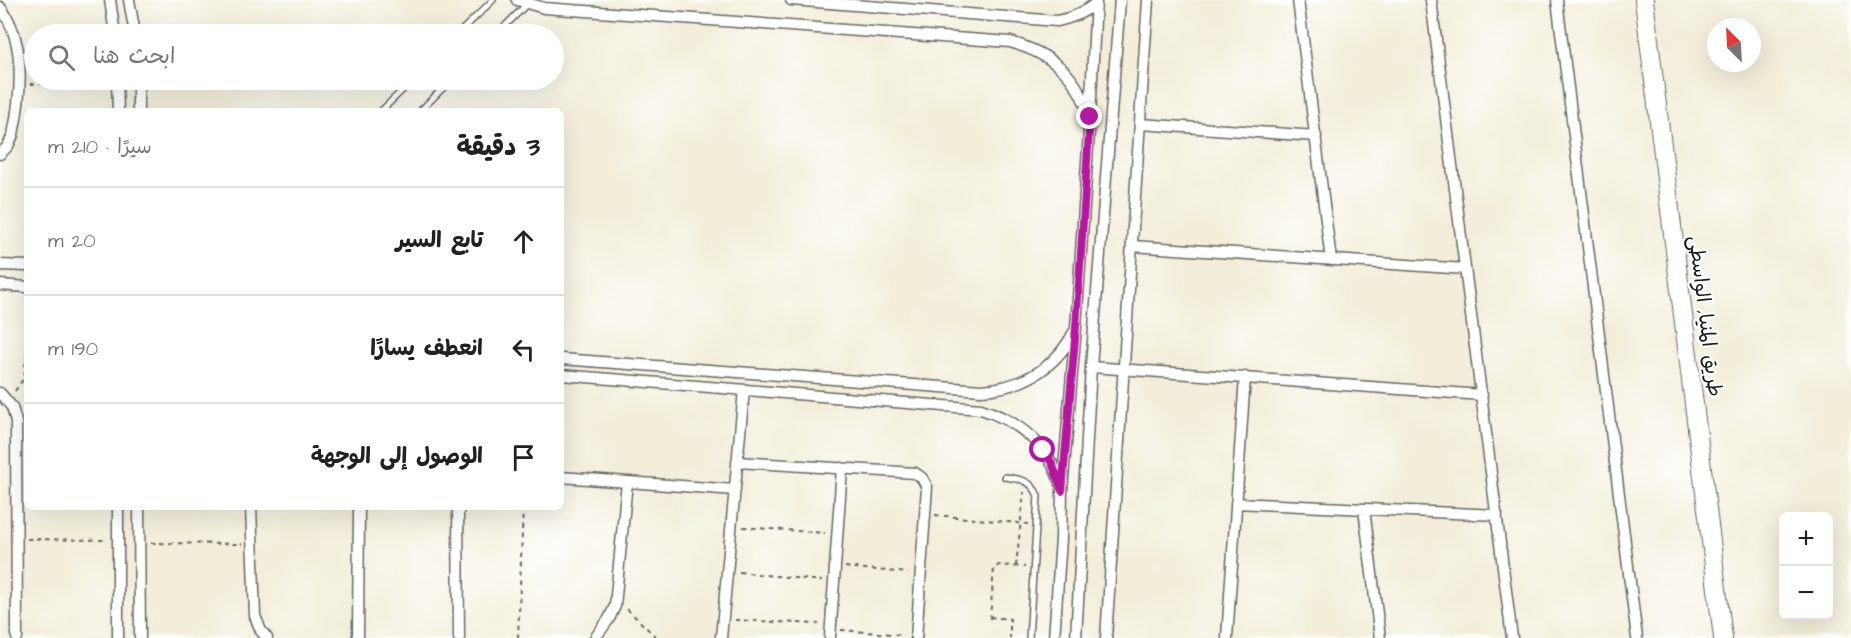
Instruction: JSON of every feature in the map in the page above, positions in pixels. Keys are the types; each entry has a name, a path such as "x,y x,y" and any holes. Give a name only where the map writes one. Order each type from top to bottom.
{"main road":[{"name":"طريق المنيا, الواسطى","path":"1644,0 1723,638"}],"street":[{"path":"110,0 114,24"},
{"path":"129,0 134,24"},
{"path":"791,0 1057,21 1086,12 1096,1"},
{"path":"1076,638 1091,367 1120,0"},
{"path":"1107,638 1149,0"},
{"path":"1299,0 1332,260"},
{"path":"1431,0 1512,638"},
{"path":"1557,0 1637,638"},
{"path":"1054,638 1096,1"},
{"path":"522,2 544,8 1010,42 1029,47 1046,56 1061,68 1074,82 1084,99 1090,117"},
{"path":"0,8 10,26 19,59 13,135 8,146 0,154"},
{"path":"113,16 132,14"},
{"path":"118,90 118,108"},
{"path":"138,90 138,108"},
{"path":"1140,124 1316,136"},
{"path":"1133,246 1465,268"},
{"path":"0,265 24,266"},
{"path":"0,285 24,287"},
{"path":"564,358 981,390 996,389 1025,381 1044,369 1061,353 1076,327"},
{"path":"1091,367 1482,395"},
{"path":"564,375 981,409 996,414 1022,429 1043,450 1052,463 1062,491"},
{"path":"1227,638 1245,377"},
{"path":"721,638 744,390"},
{"path":"4,397 12,407 16,422 17,638"},
{"path":"738,462 915,473 922,478 927,487 916,637"},
{"path":"831,630 842,468"},
{"path":"564,477 735,490"},
{"path":"595,638 609,619 616,599 627,482"},
{"path":"1236,502 1497,515"},
{"path":"1364,509 1380,638"},
{"path":"118,510 118,638"},
{"path":"139,510 140,638"},
{"path":"251,510 255,616 261,631 267,638"},
{"path":"358,638 359,510"},
{"path":"458,510 459,638"},
{"path":"118,604 140,604"}],"lane":[{"path":"468,24 493,0"},
{"path":"505,24 522,2"},
{"path":"384,108 403,90"},
{"path":"423,108 441,90"},
{"path":"1005,477 1025,480 1032,484 1038,496 1029,638"}],"path":[{"path":"18,84 24,84"},
{"path":"4,397 24,378"},
{"path":"1016,566 1025,480"},
{"path":"518,638 523,510"},
{"path":"924,514 1037,524"},
{"path":"732,526 838,534"},
{"path":"17,538 118,540"},
{"path":"139,543 252,544"},
{"path":"1010,638 1010,619 990,618 994,568 999,565 1034,567"},
{"path":"836,566 920,574"},
{"path":"728,571 834,582"},
{"path":"616,599 657,638"},
{"path":"723,619 916,637"}],"route":[{"path":"1043,450 1052,463 1062,491 1090,117"}]}
